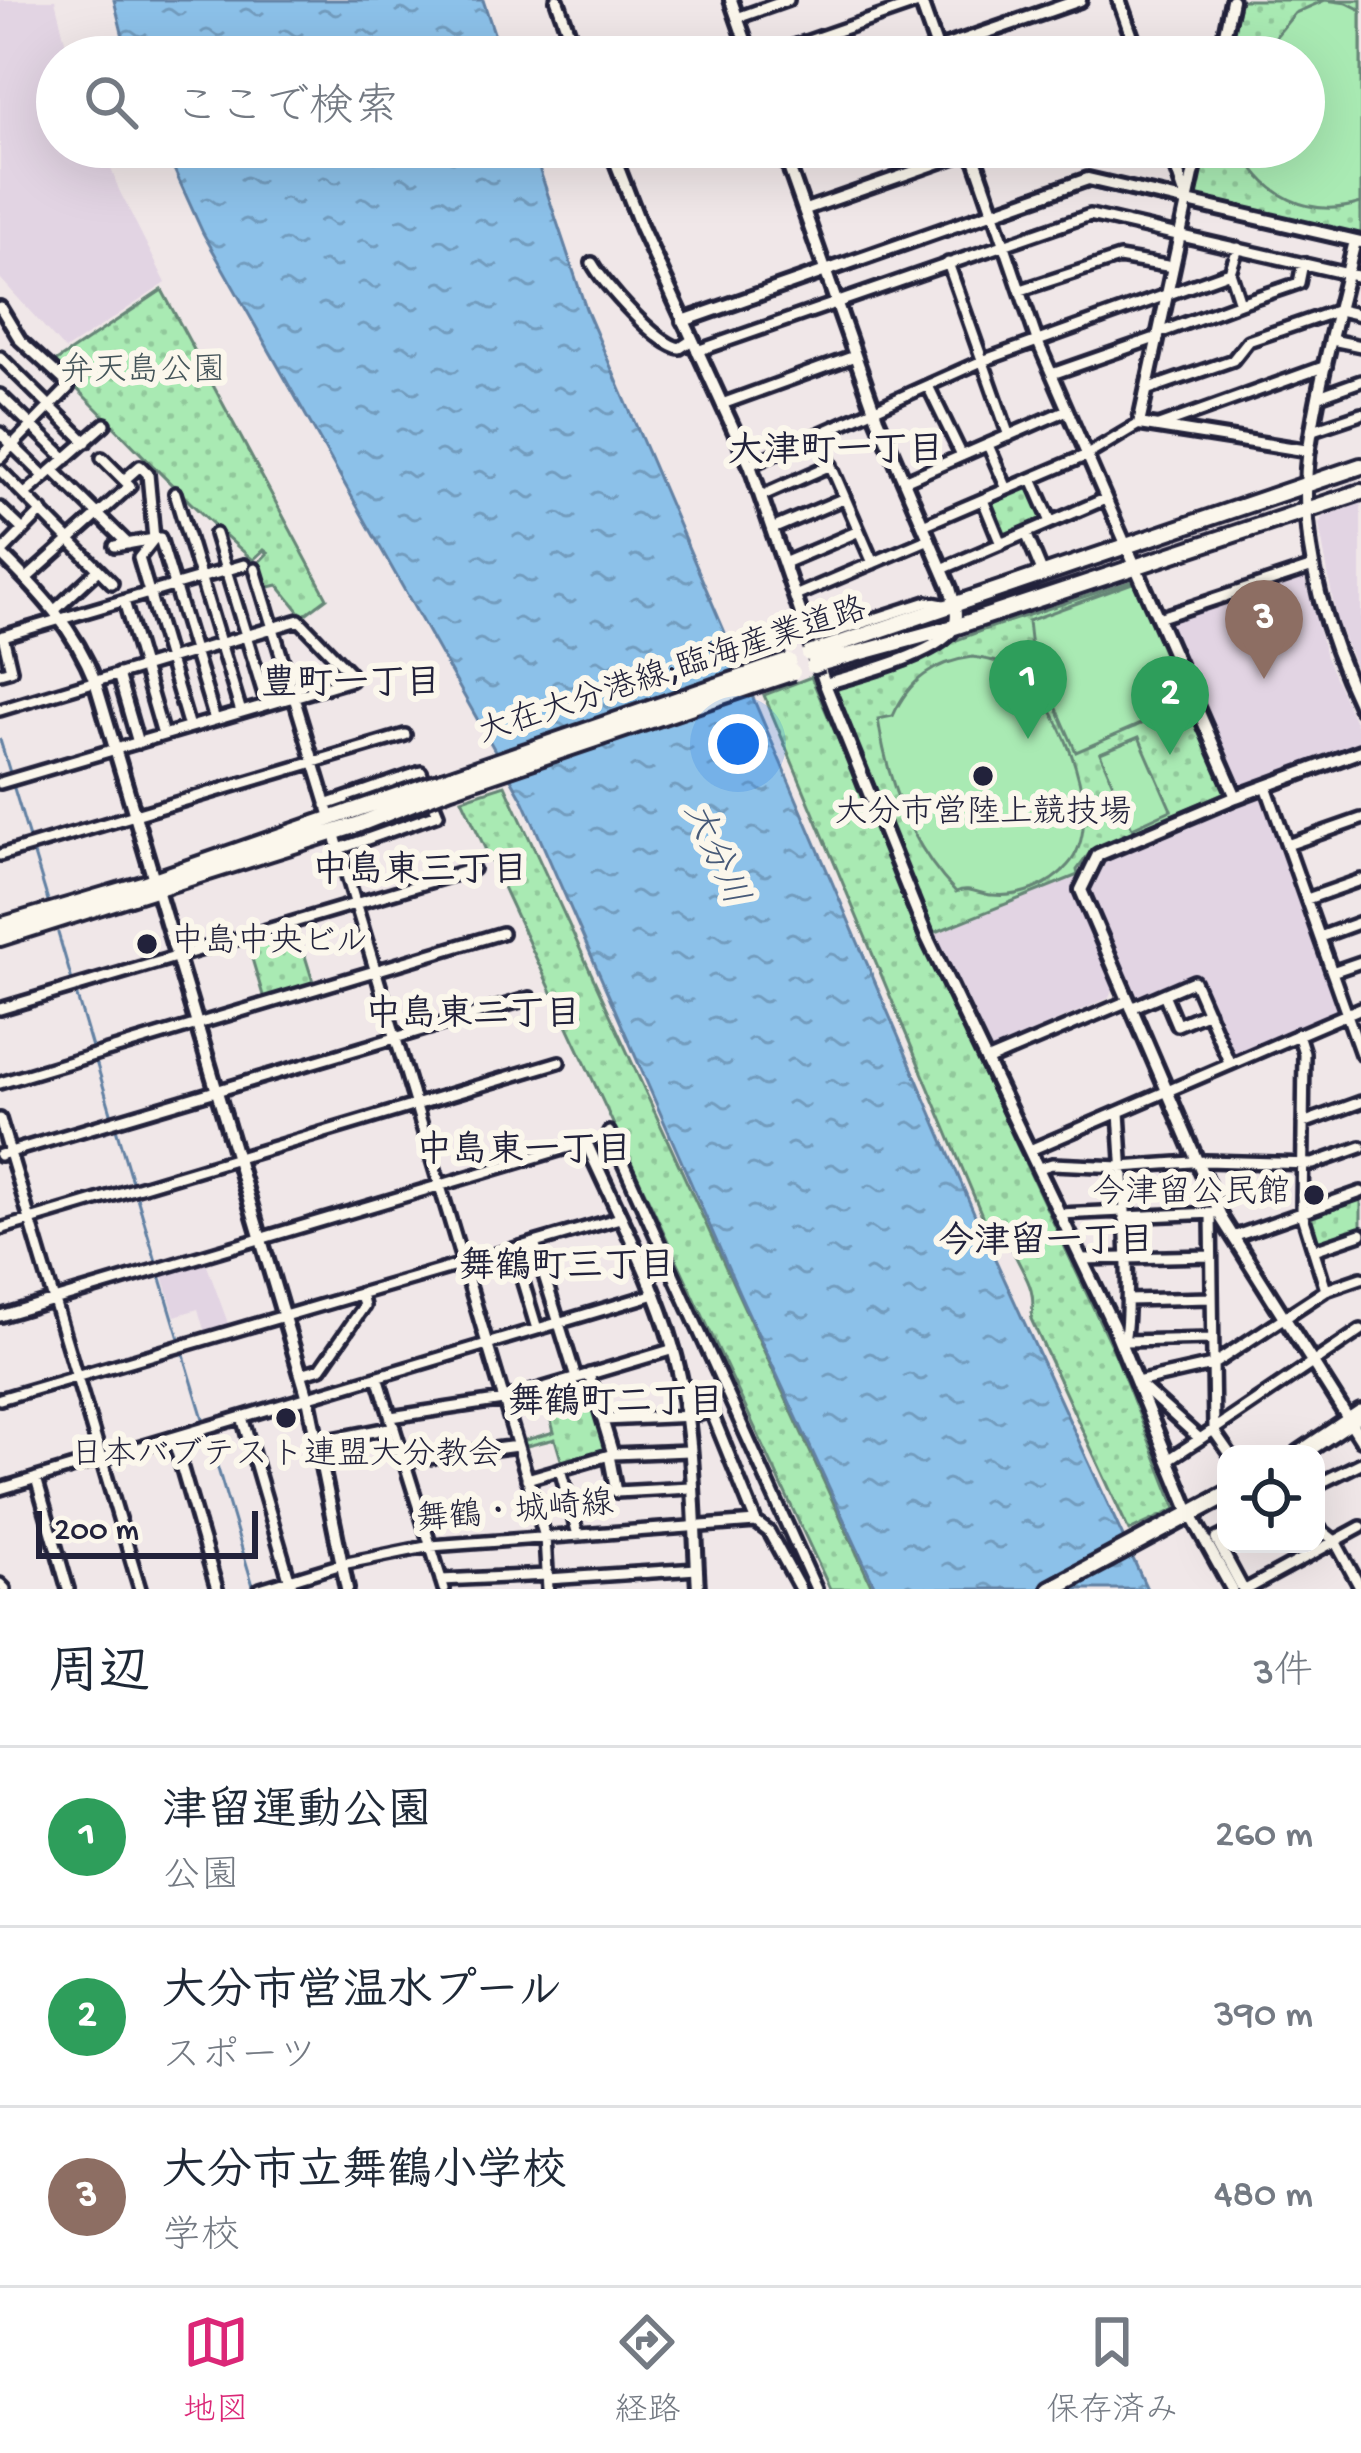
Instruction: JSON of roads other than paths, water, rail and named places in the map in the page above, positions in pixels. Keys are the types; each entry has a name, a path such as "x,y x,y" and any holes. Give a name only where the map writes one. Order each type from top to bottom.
{"highway":[{"path":"1318,1445 1357,1425"},
{"path":"1325,1448 1357,1425"},
{"path":"1066,1589 1217,1502"},
{"path":"1193,1519 1217,1510"},
{"path":"1051,1589 1174,1530"}],"main road":[{"name":"大在大分港線;臨海産業道路","path":"0,938 330,819 355,818 1361,466"},
{"name":"大在大分港線;臨海産業道路","path":"814,655 954,628 1361,493"},
{"name":"大在大分港線;臨海産業道路","path":"0,926 156,885"}],"street":[{"path":"557,0 570,36"},
{"path":"730,0 743,36"},
{"path":"737,18 788,0"},
{"path":"984,36 1080,0"},
{"path":"1119,0 1131,36"},
{"path":"1224,36 1232,0"},
{"path":"812,36 921,1 933,36"},
{"path":"618,168 750,465 824,684 927,937 1124,1343 1193,1519 1232,1589"},
{"path":"789,168 875,412 954,608 954,628 940,645 824,684"},
{"path":"804,210 921,168"},
{"path":"982,168 1037,340 1236,797"},
{"path":"1175,168 1186,206"},
{"path":"1139,424 1194,168"},
{"path":"592,263 609,289 665,344 680,348 689,333 827,275 1088,179 1186,206 1358,241 1354,275 1339,310 1319,396 1309,451 1307,511 1313,567 1328,628 1361,708"},
{"path":"689,333 836,302 1090,214 1354,275"},
{"path":"1238,248 1230,272 1240,303"},
{"path":"1021,290 1119,258 1173,267"},
{"path":"948,262 1009,436"},
{"path":"1052,374 1299,283 1303,263"},
{"path":"750,465 982,361 1230,272"},
{"path":"1146,390 1233,360 1248,341 1339,310 1361,315"},
{"path":"0,458 68,388 20,341 2,315"},
{"path":"1332,340 1361,346"},
{"path":"20,341 1,359 86,442"},
{"path":"722,404 855,356"},
{"path":"1156,427 1326,366"},
{"path":"1319,396 1361,381"},
{"path":"928,386 962,456"},
{"path":"0,395 66,459"},
{"path":"904,481 1067,410"},
{"path":"1313,430 1361,414"},
{"path":"25,494 105,424"},
{"path":"923,525 1087,455 1139,424 1309,451"},
{"path":"0,433 128,544"},
{"path":"818,436 873,563"},
{"path":"988,445 1007,489"},
{"path":"26,578 130,486 102,458"},
{"path":"761,496 831,465"},
{"path":"124,480 140,466 148,474 154,538 139,558 189,728"},
{"path":"0,470 112,584"},
{"path":"1032,479 1051,522"},
{"path":"175,493 241,712"},
{"path":"772,529 845,497"},
{"path":"942,569 1105,499"},
{"path":"982,500 1001,544"},
{"path":"0,508 23,530"},
{"path":"41,511 0,554 59,615 95,681 308,1398 346,1589"},
{"path":"784,563 859,531"},
{"path":"1026,533 1043,574"},
{"path":"215,534 267,704"},
{"path":"115,546 160,538 215,720"},
{"path":"795,596 929,539"},
{"path":"0,673 11,670 2,637 59,615 249,567 314,762 545,1537 548,1581"},
{"path":"1158,617 1313,567"},
{"path":"59,615 98,570"},
{"path":"124,601 163,735"},
{"path":"0,710 299,620 350,673 351,680 8,781"},
{"path":"118,674 138,742"},
{"path":"0,856 405,735"},
{"path":"1357,1425 1215,1213 1082,894 1098,855 1361,751"},
{"path":"330,819 421,772 438,814 339,848"},
{"path":"1266,786 1361,1054"},
{"path":"1287,845 1361,818"},
{"path":"0,1010 473,869"},
{"path":"1307,899 1361,880"},
{"path":"1320,937 1361,922"},
{"path":"0,1083 502,933"},
{"path":"1332,972 1361,962"},
{"path":"986,1061 1194,981 1230,1064"},
{"path":"1164,994 1178,1025 1208,1012"},
{"path":"5,1154 530,998"},
{"path":"1030,1150 1361,1008"},
{"path":"1298,1034 1304,1053 1302,1213 1326,1290"},
{"path":"0,1229 559,1062"},
{"path":"1304,1123 1361,1102"},
{"path":"1119,1112 1127,1300 1124,1343"},
{"path":"0,1119 5,1154 30,1220 140,1589"},
{"path":"609,1132 816,1589"},
{"path":"0,1316 586,1142 656,1294 674,1349 686,1416 698,1589"},
{"path":"1039,1168 1052,1163 1121,1167 1197,1162 1313,1164 1361,1147"},
{"path":"1233,1238 1361,1192"},
{"path":"1060,1214 1215,1213"},
{"path":"1215,1213 1210,1256 1214,1431 1224,1445"},
{"path":"0,1399 620,1218"},
{"path":"1314,1250 1361,1234"},
{"path":"534,1243 576,1378"},
{"path":"513,1249 537,1329"},
{"path":"1082,1259 1210,1256"},
{"path":"1137,1382 1213,1365 1326,1290 1361,1278"},
{"path":"301,1374 324,1364 364,1306 361,1293"},
{"path":"0,1489 656,1294"},
{"path":"1127,1300 1211,1298"},
{"path":"1168,1460 1361,1330"},
{"path":"1124,1343 1212,1339"},
{"path":"317,1442 503,1400 674,1349"},
{"path":"589,1374 611,1454 616,1492 692,1488"},
{"path":"378,1377 443,1585 697,1569"},
{"path":"1137,1382 1199,1439"},
{"path":"603,1420 711,1411 756,1522 770,1532 800,1589"},
{"path":"242,1418 290,1585"},
{"path":"173,1438 217,1589"},
{"path":"406,1461 517,1446"},
{"path":"527,1478 611,1454 688,1450"},
{"path":"1325,1480 1361,1462"},
{"path":"560,1469 578,1534"},
{"path":"36,1478 68,1589"},
{"name":"舞鶴・城崎線","path":"260,1589 290,1585 342,1564 431,1546 756,1522"},
{"path":"1224,1553 1245,1589 1361,1527"},
{"path":"1325,1533 1335,1541 1357,1586"}],"water":[{"path":"114,0 483,0 495,36 123,36"},
{"name":"大分川","path":"174,168 539,168 586,309 978,1222 1147,1589 876,1589 740,1295 524,802 203,233"}],"waterway":[{"path":"549,0 562,36"},
{"path":"611,168 679,330 683,329"},
{"path":"833,276 1085,187 1348,246"},
{"path":"692,326 824,279"},
{"path":"0,740 11,776"},
{"path":"13,785 49,904"},
{"path":"58,933 73,984"},
{"path":"76,993 112,1116"},
{"path":"115,1125 133,1185"},
{"path":"136,1194 157,1265"},
{"path":"160,1275 254,1589"}],"place":[{"name":"大分市立舞鶴小学校","path":"1264,679"},
{"name":"津留運動公園","path":"1028,739"},
{"name":"大分市営温水プール","path":"1170,755"},
{"name":"大分市営陸上競技場","path":"983,776"},
{"name":"中島中央ビル","path":"147,944"},
{"name":"今津留公民館","path":"1314,1195"},
{"name":"日本バブテスト連盟大分教会","path":"286,1418"}],"district":[{"name":"大津町一丁目","path":"836,453"},
{"name":"豊町一丁目","path":"351,686"},
{"name":"中島東三丁目","path":"420,873"},
{"name":"中島東二丁目","path":"473,1017"},
{"name":"中島東一丁目","path":"524,1153"},
{"name":"今津留一丁目","path":"1046,1244"},
{"name":"舞鶴町三丁目","path":"567,1269"},
{"name":"舞鶴町二丁目","path":"616,1405"}],"park label":[{"name":"弁天島公園","path":"143,373"}]}
